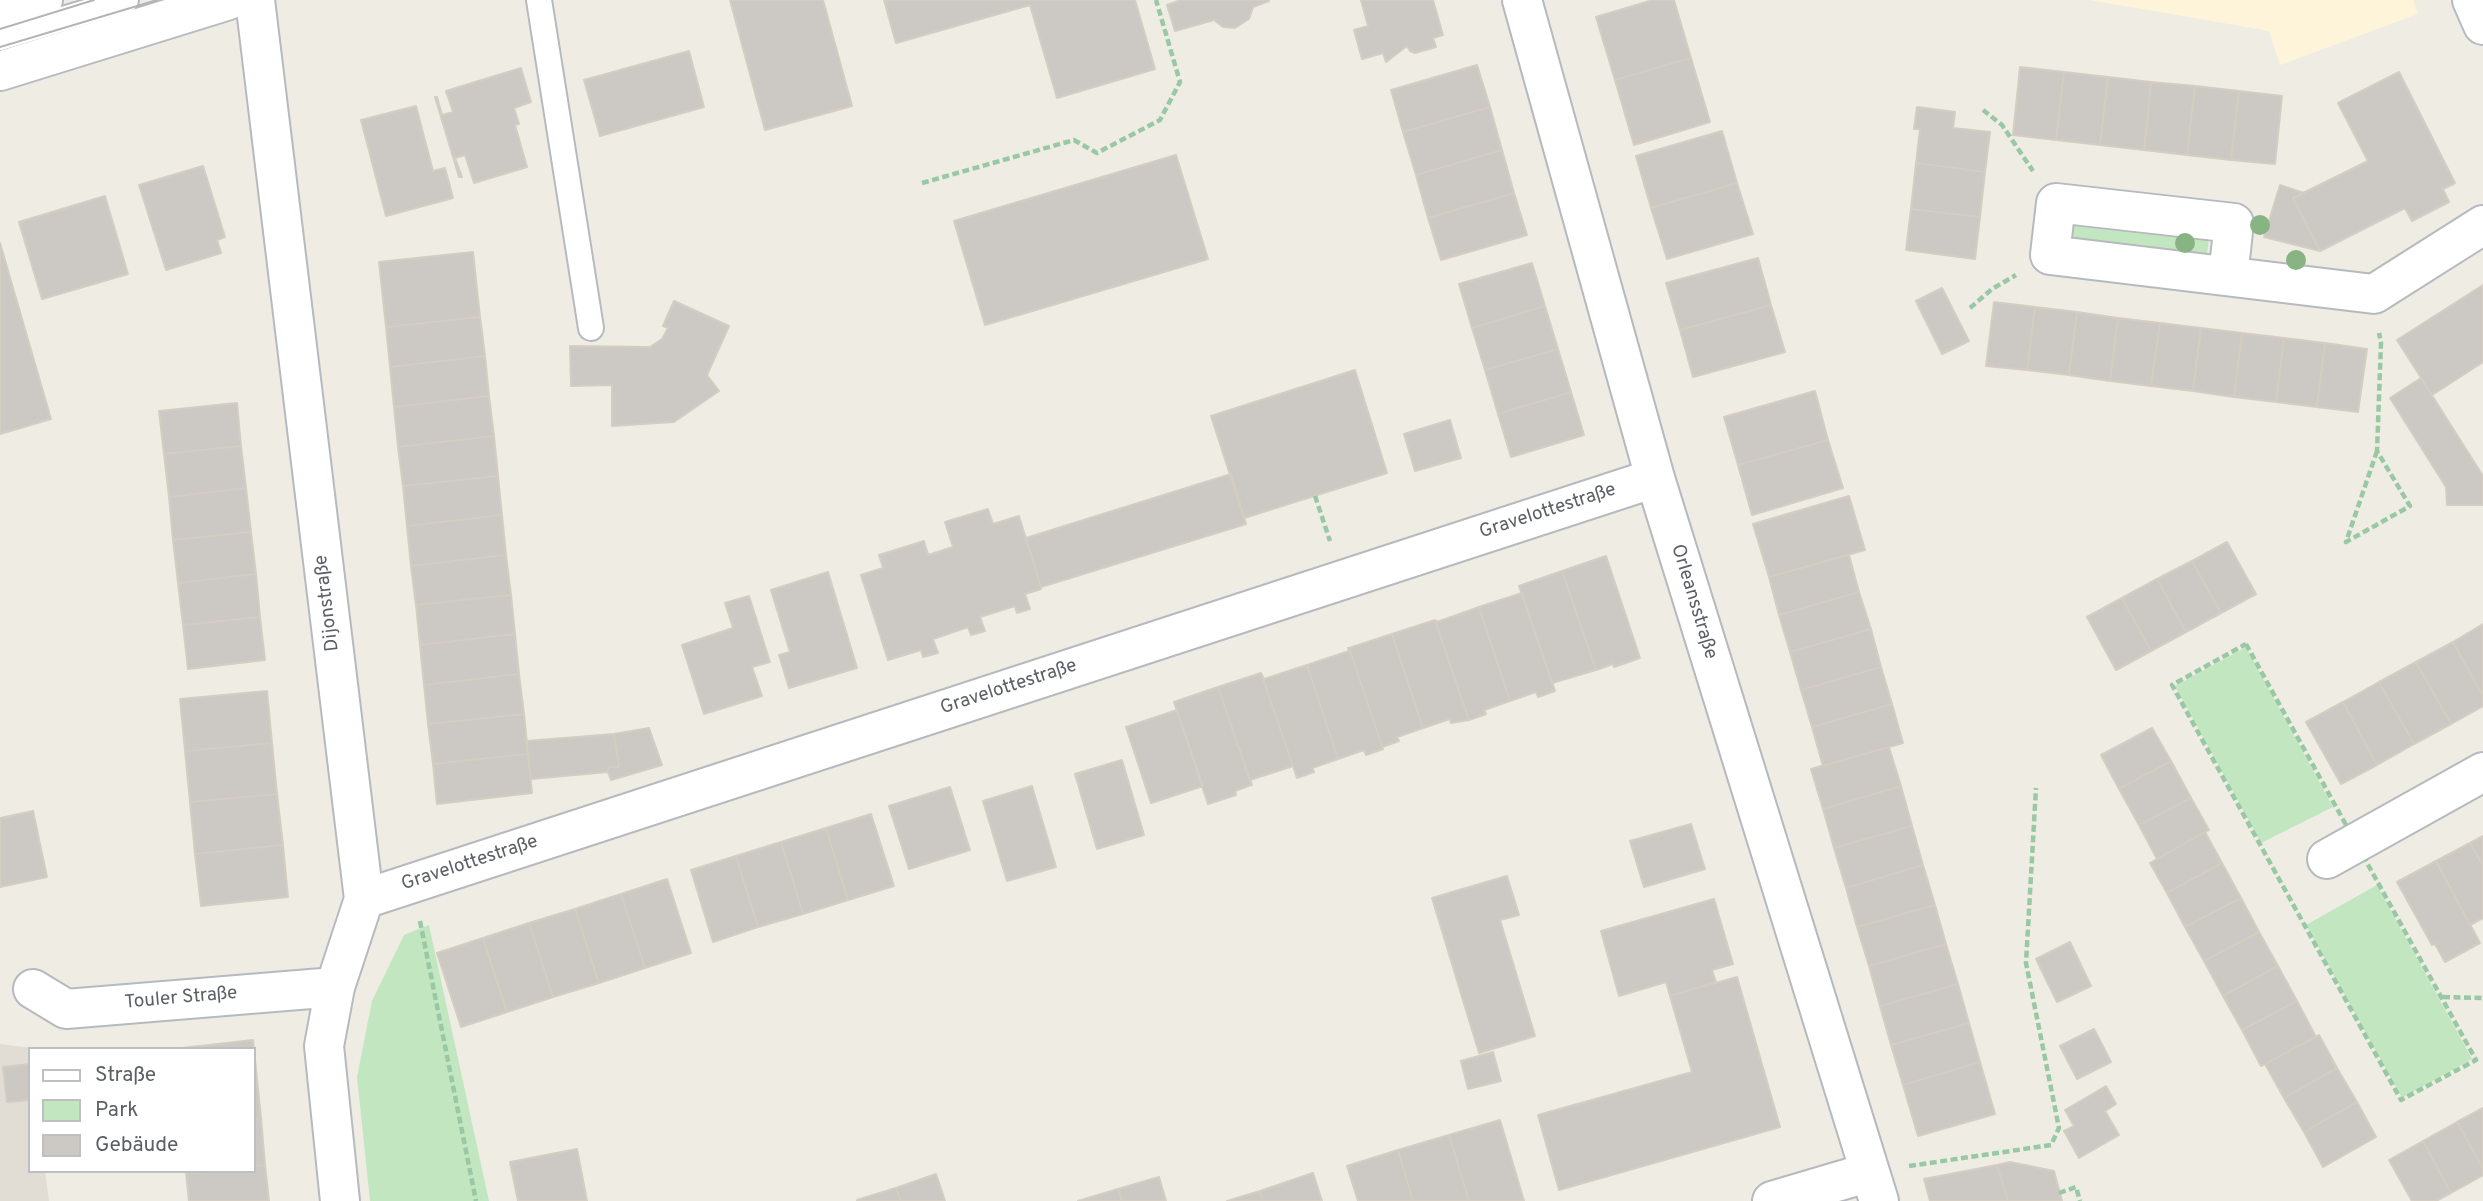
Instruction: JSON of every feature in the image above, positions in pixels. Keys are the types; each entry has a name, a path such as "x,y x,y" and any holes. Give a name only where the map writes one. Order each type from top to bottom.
{"street":[{"path":"0,14 43,0"},
{"path":"0,71 229,0"},
{"name":"Dijonstraße","path":"255,0 364,899 335,987 324,1046 340,1201"},
{"name":"Orleansstraße","path":"1522,0 1655,478 1874,1186"},
{"path":"2472,0 2483,26"},
{"path":"2228,276 2234,223 2056,203 2050,255 2374,294 2483,225"},
{"name":"Gravelottestraße","path":"364,899 1655,478"},
{"path":"2327,859 2483,772"},
{"name":"Touler Straße","path":"33,989 66,1009 335,987"},
{"path":"1772,1201 1874,1186"}],"lane":[{"path":"0,38 127,0"},
{"path":"539,0 591,328"}],"path":[{"path":"922,183 1074,141 1097,153 1160,120 1180,82 1156,0"},
{"path":"1983,110 2002,125 2056,203"},
{"path":"1970,308 1992,289 2050,255"},
{"path":"2374,294 2381,343 2377,451 2346,542 2410,506 2377,451"},
{"path":"1315,496 1343,579"},
{"path":"1874,1186 2051,1145 2059,1128 2026,963 2036,788"},
{"path":"413,883 476,1201"},
{"path":"2442,997 2483,998"},
{"path":"2059,1193 2076,1187 2080,1201"}],"shaded area":[{"path":"2090,0 2413,0 2418,14 2280,65 2269,31"},
{"path":"0,1044 28,1048 28,1173 45,1173 49,1201 0,1201"}],"green space":[{"path":"2072,213 2210,230 2206,263 2068,245"},
{"path":"2246,647 2333,807 2261,843 2175,686"},
{"path":"2377,885 2472,1059 2402,1098 2306,925"},
{"path":"429,925 489,1201 370,1201 357,1077 372,1001 404,935"}],"building":[{"path":"730,0 823,0 852,106 765,130"},
{"path":"884,0 1135,0 1155,69 1057,98 1030,5 896,43"},
{"path":"1181,0 1269,1 1253,7 1249,19 1235,28 1223,27 1214,20 1175,31 1167,5"},
{"path":"1361,0 1433,0 1443,35 1433,38 1436,47 1415,53 1407,46 1386,62 1383,53 1362,59 1354,30 1368,26"},
{"path":"1653,0 1674,0 1691,58 1615,80 1596,17"},
{"path":"689,51 704,107 600,136 584,80"},
{"path":"1691,58 1710,122 1634,145 1615,80"},
{"path":"1477,65 1490,107 1403,132 1391,90"},
{"path":"2020,67 2064,72 2056,140 2013,135"},
{"path":"521,68 531,102 514,108 519,124 515,125 527,167 474,183 465,155 455,158 462,177 459,177 435,97 442,115 453,112 446,91"},
{"path":"2064,72 2108,77 2100,145 2056,140"},
{"path":"2399,72 2455,183 2443,189 2449,202 2412,221 2405,208 2320,251 2293,198 2368,161 2338,103"},
{"path":"2108,77 2151,82 2144,150 2100,145"},
{"path":"2151,82 2195,86 2187,155 2144,150"},
{"path":"2195,86 2239,91 2231,160 2187,155"},
{"path":"2239,91 2282,96 2275,164 2231,160"},
{"path":"416,106 433,171 445,168 453,198 386,216 361,120"},
{"path":"1490,107 1502,150 1416,175 1403,132"},
{"path":"1917,107 1955,112 1953,128 1990,132 1985,172 1916,163 1920,129 1914,129"},
{"path":"1722,131 1737,183 1651,208 1636,156"},
{"path":"1502,150 1514,193 1428,218 1416,175"},
{"path":"1176,155 1208,259 985,325 954,221"},
{"path":"1916,163 1985,172 1980,217 1911,209"},
{"path":"203,166 225,237 217,240 221,253 166,270 139,185"},
{"path":"1737,183 1753,234 1667,259 1651,208"},
{"path":"2280,185 2304,193 2293,198 2320,251 2264,237"},
{"path":"1514,193 1527,235 1441,260 1428,218"},
{"path":"105,196 128,274 42,299 19,222"},
{"path":"1911,209 1980,217 1975,259 1906,250"},
{"path":"0,243 51,419 0,434"},
{"path":"473,252 480,317 386,327 379,262"},
{"path":"1758,258 1771,305 1680,330 1666,283"},
{"path":"1532,263 1545,306 1472,328 1459,284"},
{"path":"2483,285 2483,362 2432,395 2397,340"},
{"path":"1942,288 1969,341 1942,354 1916,301"},
{"path":"674,301 729,326 707,375 719,391 674,422 612,426 612,385 571,386 570,346 650,347 662,339 668,328 663,326"},
{"path":"1994,302 2035,307 2027,370 1986,366"},
{"path":"1771,305 1785,352 1693,377 1680,330"},
{"path":"1545,306 1558,349 1485,370 1472,328"},
{"path":"2035,307 2077,312 2069,375 2027,370"},
{"path":"2077,312 2118,318 2110,381 2069,375"},
{"path":"480,317 485,356 390,367 386,327"},
{"path":"2118,318 2160,323 2151,386 2110,381"},
{"path":"2160,323 2201,328 2193,391 2151,386"},
{"path":"2201,328 2242,333 2234,397 2193,391"},
{"path":"2242,333 2284,338 2276,402 2234,397"},
{"path":"2284,338 2325,343 2317,407 2276,402"},
{"path":"2325,343 2367,349 2358,412 2317,407"},
{"path":"1558,349 1571,392 1498,414 1485,370"},
{"path":"485,356 489,396 394,407 390,367"},
{"path":"1355,370 1387,473 1244,518 1211,416"},
{"path":"2421,378 2483,476 2483,505 2447,505 2446,487 2390,398"},
{"path":"1815,391 1828,440 1738,465 1724,417"},
{"path":"1571,392 1584,435 1511,457 1498,414"},
{"path":"489,396 494,436 398,447 394,407"},
{"path":"237,403 241,446 164,454 159,411"},
{"path":"1450,420 1461,458 1415,471 1404,434"},
{"path":"494,436 498,476 403,486 398,447"},
{"path":"1828,440 1843,488 1752,515 1738,465"},
{"path":"241,446 246,488 169,497 164,454"},
{"path":"1231,474 1246,524 1041,587 1026,538"},
{"path":"498,476 502,515 407,526 403,486"},
{"path":"246,488 251,532 173,540 169,497"},
{"path":"1849,496 1865,550 1769,577 1753,524"},
{"path":"988,509 993,524 1019,516 1041,587 1025,594 1030,609 1017,613 1015,606 980,617 985,631 971,635 968,627 933,639 938,653 923,657 921,650 888,660 861,575 883,568 879,555 924,541 928,555 953,547 945,522"},
{"path":"502,515 506,555 411,566 407,526"},
{"path":"251,532 256,574 178,583 173,540"},
{"path":"2227,542 2256,594 2221,613 2192,561"},
{"path":"506,555 511,595 416,605 411,566"},
{"path":"1849,555 1859,592 1779,615 1769,577"},
{"path":"1606,556 1640,658 1596,670 1562,571"},
{"path":"2192,561 2221,613 2186,632 2157,579"},
{"path":"1562,571 1596,670 1552,683 1519,586"},
{"path":"828,572 857,668 789,688 779,655 790,652 771,590"},
{"path":"256,574 260,617 183,625 178,583"},
{"path":"2157,579 2186,632 2151,651 2122,598"},
{"path":"1859,592 1871,629 1790,652 1779,615"},
{"path":"1522,593 1555,691 1538,697 1536,692 1510,701 1479,607"},
{"path":"511,595 515,634 420,645 416,605"},
{"path":"749,596 770,662 752,667 762,696 704,714 682,645 733,628 725,603"},
{"path":"2122,598 2151,651 2116,670 2087,617"},
{"path":"1479,607 1510,701 1484,710 1486,714 1469,720 1435,620 1437,622"},
{"path":"260,617 265,660 188,669 183,625"},
{"path":"1435,620 1469,720 1451,723 1450,719 1423,728 1392,634"},
{"path":"2483,624 2483,696 2453,642"},
{"path":"1871,629 1881,667 1801,690 1790,652"},
{"path":"515,634 519,674 424,685 420,645"},
{"path":"1392,634 1423,728 1397,737 1399,741 1382,747 1349,648"},
{"path":"2453,642 2483,696 2483,706 2451,724 2416,662"},
{"path":"1348,648 1383,749 1366,755 1364,750 1338,759 1307,665 1349,651"},
{"path":"2416,662 2451,724 2414,744 2379,682"},
{"path":"1307,665 1338,759 1312,768 1314,772 1297,778 1261,673 1264,679"},
{"path":"1881,667 1892,704 1812,727 1801,690"},
{"path":"1261,673 1293,766 1250,780 1218,687"},
{"path":"519,674 524,714 428,724 424,685"},
{"path":"2379,682 2414,744 2377,765 2343,702"},
{"path":"1218,687 1251,785 1235,791 1236,795 1208,804 1174,702"},
{"path":"267,691 272,743 185,751 180,699"},
{"path":"2343,702 2377,765 2341,784 2306,722"},
{"path":"1892,704 1903,743 1823,766 1812,727"},
{"path":"1177,710 1203,786 1151,803 1126,727"},
{"path":"524,714 528,754 433,764 428,724"},
{"path":"649,728 662,765 611,780 609,767 619,767 614,734"},
{"path":"2152,728 2171,761 2119,789 2101,755"},
{"path":"614,734 619,767 609,767 608,772 531,779 526,741"},
{"path":"272,743 277,794 190,802 185,751"},
{"path":"1889,747 1901,786 1823,809 1811,769"},
{"path":"528,754 532,793 437,804 433,764"},
{"path":"1122,760 1144,835 1097,849 1075,774"},
{"path":"2171,761 2191,798 2139,825 2119,789"},
{"path":"1032,786 1056,867 1007,881 983,801"},
{"path":"1901,786 1912,826 1834,848 1823,809"},
{"path":"950,787 970,850 909,869 889,806"},
{"path":"277,794 283,845 195,854 190,802"},
{"path":"2191,798 2209,830 2157,859 2139,825"},
{"path":"33,811 47,877 0,887 0,818"},
{"path":"871,814 894,886 848,900 826,828"},
{"path":"1691,824 1705,869 1644,887 1630,841"},
{"path":"1912,826 1923,865 1846,888 1834,848"},
{"path":"826,828 848,900 803,914 781,842"},
{"path":"2205,832 2222,863 2167,893 2150,863"},
{"path":"2483,836 2483,866 2470,843"},
{"path":"781,842 803,914 758,927 736,856"},
{"path":"2470,843 2483,866 2483,918 2470,925 2436,861"},
{"path":"283,845 288,897 201,906 195,854"},
{"path":"736,856 758,927 713,942 691,870"},
{"path":"2436,861 2480,943 2445,962 2435,944 2432,945 2397,882"},
{"path":"2222,863 2241,898 2185,927 2167,893"},
{"path":"1923,865 1935,905 1857,927 1846,888"},
{"path":"1507,876 1519,915 1500,920 1535,1036 1479,1053 1432,898"},
{"path":"667,879 691,953 645,968 621,894"},
{"path":"621,894 645,968 599,983 575,909"},
{"path":"2241,898 2259,932 2204,961 2185,927"},
{"path":"1714,899 1733,964 1712,970 1716,982 1670,996 1666,982 1619,996 1601,931"},
{"path":"1935,905 1946,944 1869,966 1857,927"},
{"path":"575,909 599,983 553,997 529,923"},
{"path":"529,923 553,997 507,1012 483,938"},
{"path":"2259,932 2278,966 2223,996 2204,961"},
{"path":"483,938 507,1012 461,1027 437,953"},
{"path":"2070,942 2091,986 2057,1002 2036,959"},
{"path":"1946,944 1958,984 1880,1006 1869,966"},
{"path":"2278,966 2297,1001 2242,1030 2223,996"},
{"path":"1737,977 1780,1127 1559,1190 1538,1115 1692,1072 1670,996"},
{"path":"1958,984 1969,1023 1891,1045 1880,1006"},
{"path":"2297,1001 2316,1037 2261,1066 2242,1030"},
{"path":"1969,1023 1980,1062 1903,1085 1891,1045"},
{"path":"2094,1029 2111,1062 2077,1079 2060,1046"},
{"path":"2319,1035 2337,1068 2284,1098 2265,1064"},
{"path":"253,1040 254,1047 191,1047"},
{"path":"1493,1052 1501,1081 1468,1089 1461,1061"},
{"path":"1980,1062 1995,1114 1918,1136 1903,1085"},
{"path":"28,1064 28,1100 7,1102 3,1067"},
{"path":"2337,1068 2357,1102 2304,1132 2284,1098"},
{"path":"256,1069 261,1118 256,1119"},
{"path":"2106,1086 2116,1104 2105,1111 2119,1135 2079,1158 2064,1131 2074,1126 2065,1110"},
{"path":"2357,1102 2376,1137 2323,1167 2304,1132"},
{"path":"2483,1108 2483,1169 2457,1122"},
{"path":"261,1118 265,1165 256,1166 256,1119"},
{"path":"1500,1120 1524,1201 1469,1201 1449,1135"},
{"path":"2457,1122 2483,1169 2483,1175 2451,1193 2423,1141"},
{"path":"1449,1135 1469,1201 1413,1201 1398,1150"},
{"path":"2423,1141 2451,1193 2436,1201 2412,1201 2389,1160"},
{"path":"577,1149 587,1201 518,1201 510,1162"},
{"path":"1398,1150 1413,1201 1358,1201 1347,1166"},
{"path":"2010,1162 2054,1171 2062,1201 2008,1201 1997,1165"},
{"path":"265,1165 269,1201 189,1201 186,1173 256,1173 256,1166"},
{"path":"1997,1165 2008,1201 1930,1201 1924,1179"},
{"path":"1313,1173 1322,1201 1263,1201 1260,1191"},
{"path":"936,1174 945,1201 901,1201 896,1188"},
{"path":"1159,1177 1166,1201 1122,1201 1118,1189"},
{"path":"896,1188 901,1201 857,1201 857,1200"},
{"path":"1118,1189 1122,1201 1078,1201"},
{"path":"1260,1191 1263,1201 1227,1201"}],"tram line":[{"path":"0,29 94,0"},
{"path":"0,47 157,0"}]}
